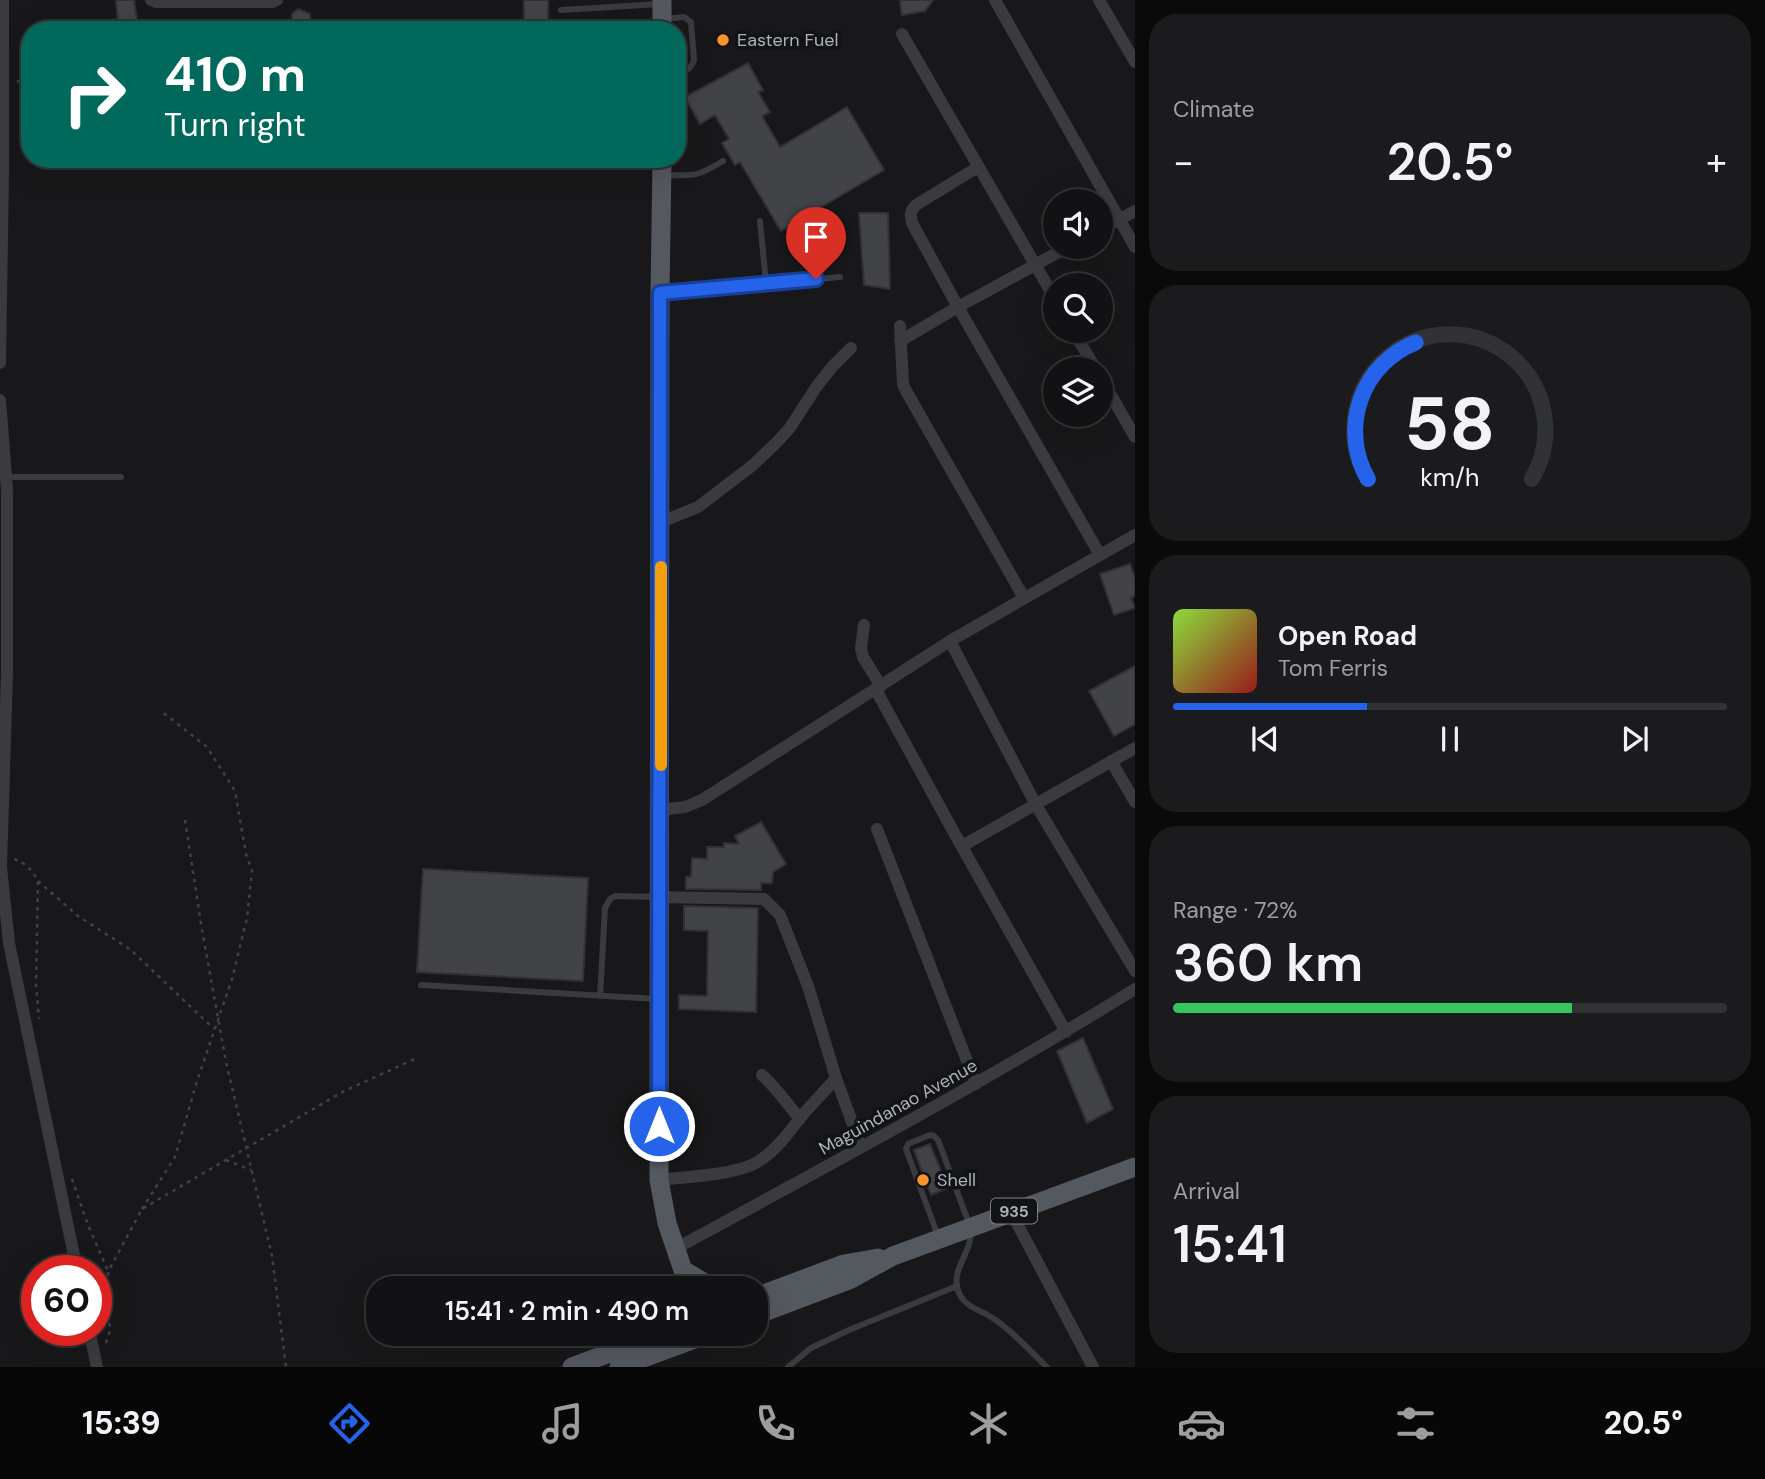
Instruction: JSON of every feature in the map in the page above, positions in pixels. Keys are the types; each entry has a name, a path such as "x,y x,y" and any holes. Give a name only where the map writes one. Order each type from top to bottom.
{"main road":[{"path":"662,168 659,1180 662,1202 683,1276"},
{"name":"935","path":"768,1310 851,1279 893,1256 1135,1167"},
{"name":"935","path":"768,1292 844,1264 893,1256"},
{"path":"572,1367 625,1346"},
{"path":"619,1367 675,1346"}],"street":[{"path":"0,363 3,0"},
{"path":"151,0 277,0"},
{"path":"995,0 1135,247"},
{"path":"1099,0 1135,62"},
{"path":"902,34 1043,278"},
{"path":"978,167 911,210 912,223 1100,555"},
{"path":"1113,223 1135,212"},
{"path":"900,341 1045,259"},
{"path":"900,326 905,389 1024,598"},
{"path":"661,522 698,507 753,465 789,429 817,386 851,348"},
{"path":"1113,399 1135,437"},
{"path":"0,400 8,529 7,674 0,867 9,943 74,1255"},
{"path":"660,810 685,807 702,800 950,641 1135,535"},
{"path":"864,625 861,648 863,657 962,846 1066,1032"},
{"path":"950,641 1037,805 1135,971"},
{"path":"962,846 1135,748"},
{"path":"1111,761 1135,802"},
{"path":"877,829 976,1084"},
{"path":"660,897 764,899 772,905 780,915 808,986 836,1078 861,1147"},
{"name":"Maguindanao Avenue","path":"675,1249 976,1084 1135,989"},
{"path":"762,1075 800,1119"},
{"path":"659,1180 723,1172 759,1161 787,1136 836,1078"},
{"path":"1011,1212 1093,1367"},
{"path":"92,1346 97,1367"}],"lane":[{"path":"561,10 662,13 684,17 691,22 694,60 686,70"},
{"path":"666,168 697,175 723,161"},
{"path":"760,221 766,282"},
{"path":"660,293 840,276"},
{"path":"6,477 121,477"},
{"path":"600,996 607,903 615,896 660,897"},
{"path":"421,985 659,999"},
{"path":"939,1239 906,1149 908,1144 928,1136 939,1140 970,1227 970,1243 958,1266 957,1286 964,1301 1002,1325 1047,1367"},
{"path":"788,1367 811,1348 836,1336 957,1286"}],"path":[{"path":"112,1265 142,1209 175,1157 232,979 247,918 252,871 246,854 235,791 207,747 160,711"},
{"path":"185,820 226,1062 272,1256 286,1367"},
{"path":"0,867 9,858 21,861 31,869 38,881 78,916 131,950 215,1030"},
{"path":"38,881 36,986 39,1021"},
{"path":"142,1209 344,1091 417,1058"},
{"path":"226,1160 251,1170"},
{"path":"72,1177 101,1255"}],"building":[{"path":"116,0 134,0 137,20 118,21"},
{"path":"524,0 548,0 548,21 524,21"},
{"path":"900,0 933,0 925,11 902,15"},
{"path":"298,9 310,14 310,21 292,21 292,14"},
{"path":"748,63 763,90 758,92 770,112 762,116 780,147 847,107 884,170 781,231 740,162 735,165 722,143 729,139 715,115 700,124 686,96"},
{"path":"859,213 888,213 890,289 864,285"},
{"path":"1130,564 1135,578 1135,596 1131,598 1135,608 1114,615 1100,574"},
{"path":"1135,666 1135,724 1114,736 1089,691"},
{"path":"761,822 786,864 773,872 772,883 761,883 761,890 686,889 686,877 691,877 692,858 707,859 707,847 724,847 724,843 739,844 735,836"},
{"path":"423,869 588,878 583,981 417,972"},
{"path":"684,906 758,908 756,1012 679,1009 679,995 707,996 708,931 684,930"},
{"path":"1083,1038 1113,1109 1087,1123 1057,1051"},
{"path":"930,1144 948,1188 931,1195 914,1150"}],"slow traffic":[{"path":"661,567 661,765"}],"place":[{"name":"Eastern Fuel","path":"723,40"},
{"name":"Shell","path":"923,1180"}],"route":[{"path":"659,1126 660,293 816,279"}]}
